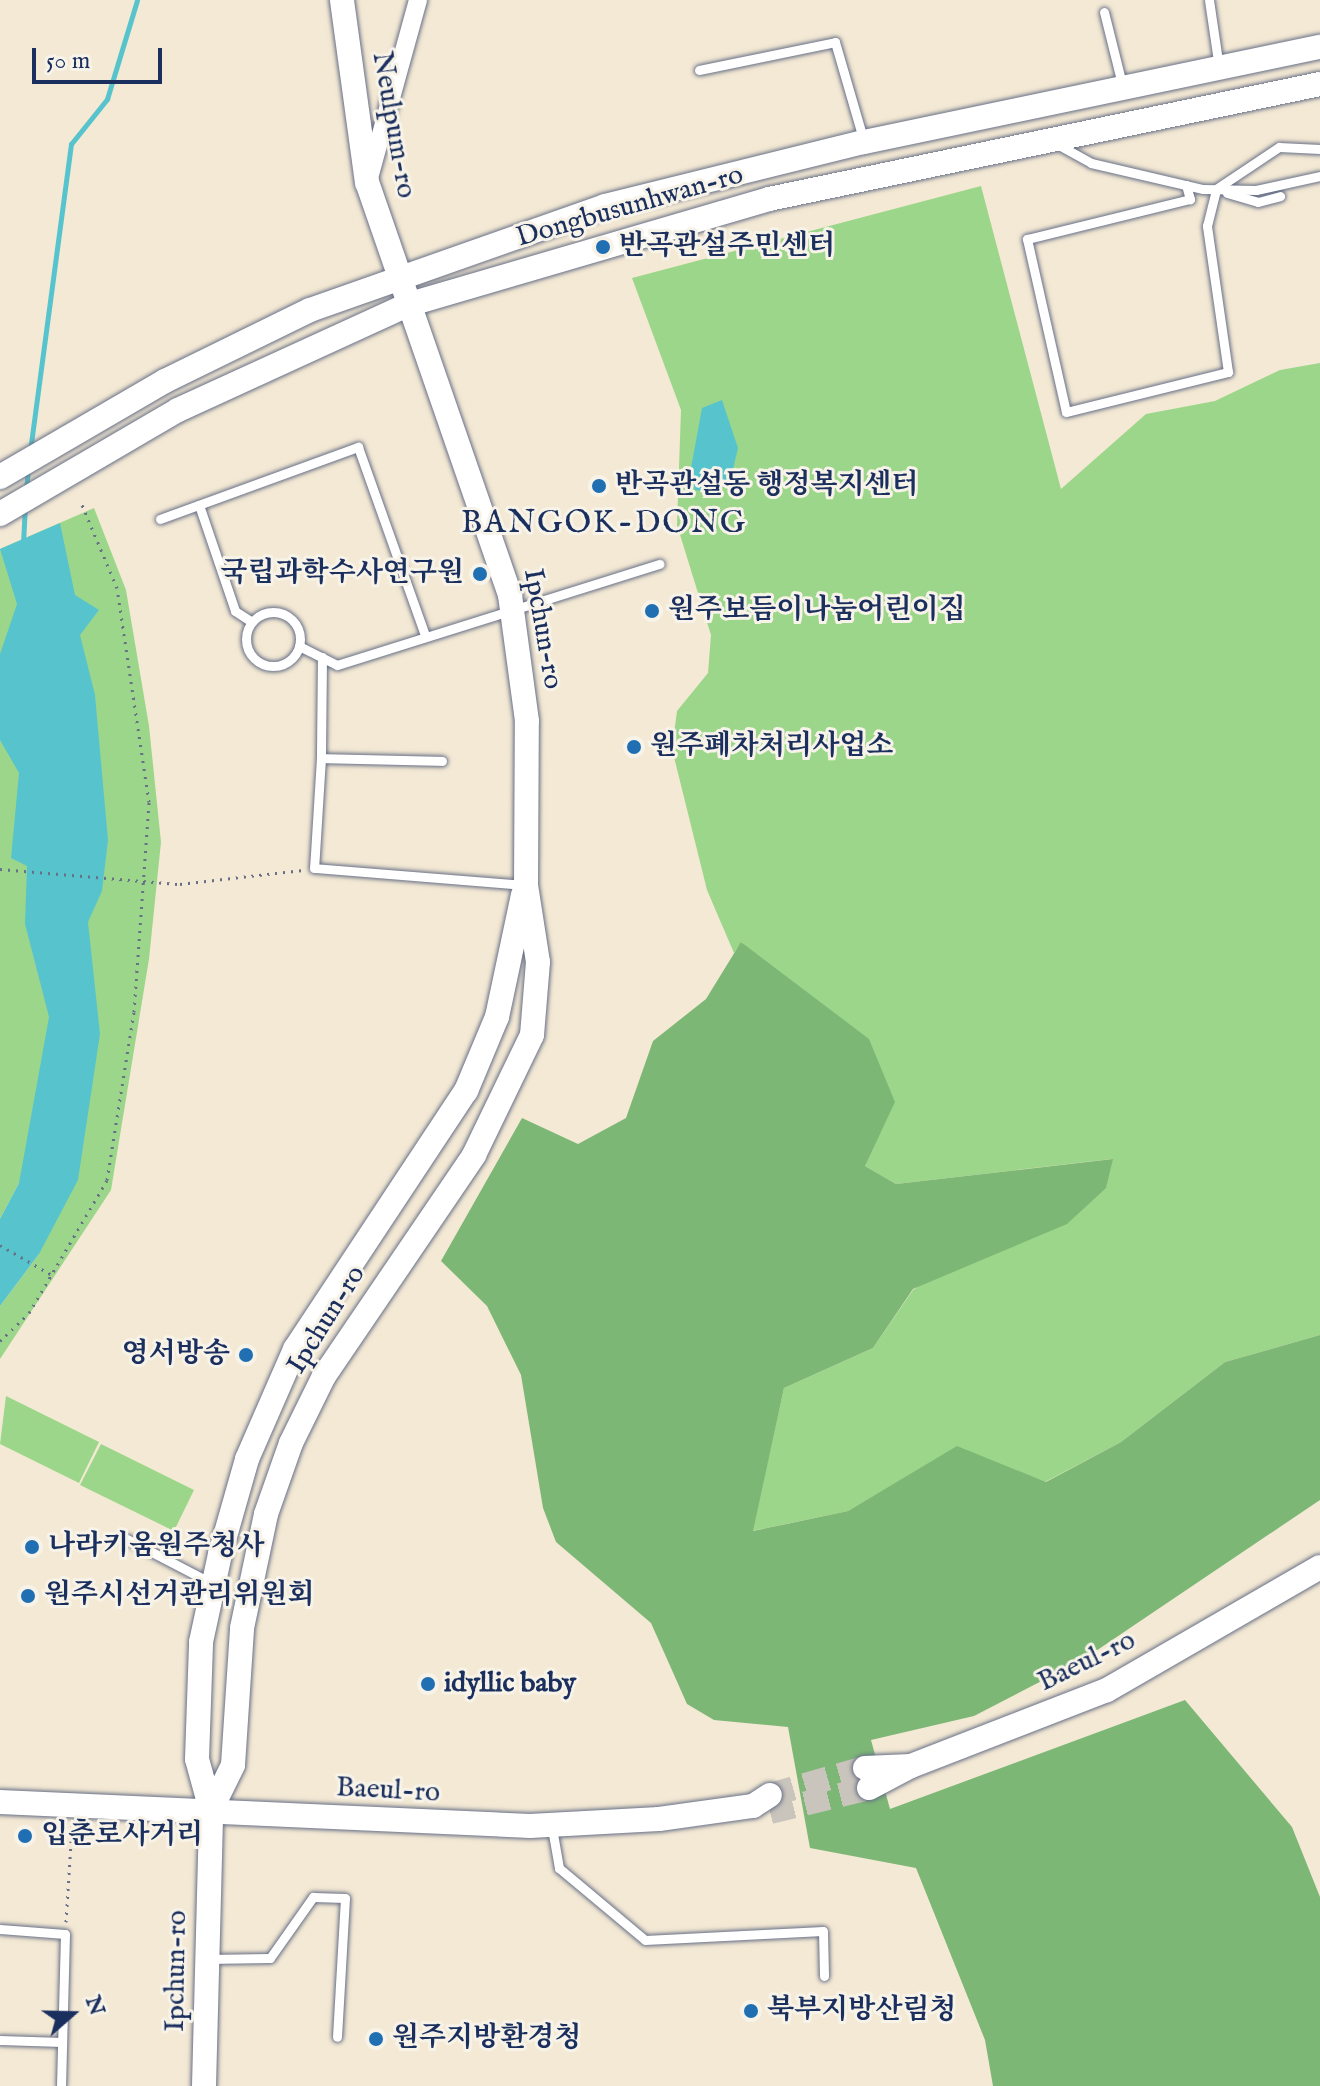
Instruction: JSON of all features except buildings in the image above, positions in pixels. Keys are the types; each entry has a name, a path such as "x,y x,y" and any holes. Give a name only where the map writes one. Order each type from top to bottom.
{"street":[{"name":"Neulpum-ro","path":"342,0 367,183 407,305"},
{"path":"367,183 418,0"},
{"name":"Dongbusunhwan-ro","path":"0,477 243,341 397,275 605,206 864,142 1219,71 1320,47"},
{"name":"Dongbusunhwan-ro","path":"0,514 231,383 407,305 614,240 872,174 1320,84"},
{"path":"864,142 872,174"},
{"name":"Ipchun-ro","path":"211,1810 233,1765 242,1628 266,1514 291,1443 324,1376 474,1155 532,1035 538,962 526,885 527,721 511,605 407,305"},
{"name":"Ipchun-ro","path":"204,2086 211,1810 197,1759 201,1642 247,1459 295,1349 466,1091 497,1017 526,885"},
{"name":"Baeul-ro","path":"867,1778 911,1766 1107,1690 1320,1567"},
{"name":"Baeul-ro","path":"0,1802 211,1810 392,1823 551,1824 764,1804"}],"lane":[{"path":"1209,0 1219,71"},
{"path":"1104,12 1123,88"},
{"path":"699,70 835,42 864,142"},
{"path":"1044,137 1091,163 1216,189 1258,202 1280,196"},
{"path":"1186,185 1190,199 1027,239 1066,412 1232,367 1207,226 1216,189 1279,147 1320,149"},
{"path":"1216,189 1320,176"},
{"path":"160,519 358,447 425,635"},
{"path":"199,505 235,611 252,622 283,614 296,625 299,646 285,663 259,662 246,639 252,622"},
{"path":"299,646 337,665 511,605 601,587 660,564"},
{"path":"322,657 321,758 314,868 526,885"},
{"path":"321,758 442,761"},
{"path":"127,1539 214,1584"},
{"path":"551,1824 559,1868 645,1940 823,1931 824,1976"},
{"path":"207,1959 270,1958 313,1897 345,1898 337,2037"},
{"path":"0,1929 65,1934 61,2086"},
{"path":"0,2040 62,2042"}],"path":[{"path":"0,1341 52,1275 107,1180 124,1093 145,882 149,802 117,588 80,500"},
{"path":"0,869 145,882 314,868"},
{"path":"0,1245 52,1275"},
{"path":"65,1934 73,1806"}],"green space":[{"path":"981,186 1061,489 1146,414 1215,401 1280,370 1320,363 1320,1335 1225,1362 1121,1442 1045,1482 957,1447 848,1511 752,1531 784,1388 873,1348 913,1290 1112,1159 896,1184 865,1166 875,1140 742,942 734,953 707,890 672,749 677,711 708,673 711,635 677,525 681,410 632,278"},
{"path":"94,508 126,590 149,726 161,842 149,959 111,1190 0,1359 0,1306 39,1254 19,1183 0,1219 0,549"},
{"path":"741,942 869,1039 895,1102 865,1166 896,1184 1113,1159 1106,1188 1067,1224 913,1289 873,1348 784,1388 753,1531 848,1511 957,1446 1046,1482 1121,1442 1225,1362 1320,1335 1320,1500 1084,1659 974,1716 871,1740 890,1809 1185,1700 1292,1827 1320,1897 1320,2086 993,2086 985,2040 916,1868 810,1848 788,1727 714,1720 687,1704 651,1623 556,1542 543,1508 521,1375 487,1306 441,1261 522,1118 578,1144 626,1118 653,1041 706,999"},
{"path":"6,1396 99,1442 79,1483 0,1444"},
{"path":"101,1444 194,1490 174,1531 80,1485"}],"water":[{"path":"722,400 738,448 731,478 711,492 695,490 690,473 702,408"},
{"path":"60,523 75,595 99,610 80,635 95,695 108,840 102,891 88,922 100,1034 78,1180 39,1254 0,1306 0,1219 19,1183 49,1017 25,924 27,866 11,858 19,773 0,740 0,654 17,604 0,549"}],"waterway":[{"path":"30,451 71,144 107,99 137,0"},
{"path":"26,491 28,469"},
{"path":"23,543 25,509"}],"tunnel":[{"path":"770,1795 865,1768"},
{"path":"770,1812 869,1788"}],"place":[{"name":"반곡관설주민센터","path":"603,247"},
{"name":"반곡관설동 행정복지센터","path":"599,486"},
{"name":"국립과학수사연구원","path":"480,574"},
{"name":"원주보듬이나눔어린이집","path":"652,611"},
{"name":"원주폐차처리사업소","path":"634,747"},
{"name":"영서방송","path":"246,1355"},
{"name":"나라키움원주청사","path":"32,1547"},
{"name":"원주시선거관리위원회","path":"28,1596"},
{"name":"idyllic baby","path":"428,1684"},
{"name":"입춘로사거리","path":"25,1836"},
{"name":"북부지방산림청","path":"751,2011"},
{"name":"원주지방환경청","path":"376,2039"}],"district":[{"name":"BANGOK-DONG","path":"604,524"}]}
